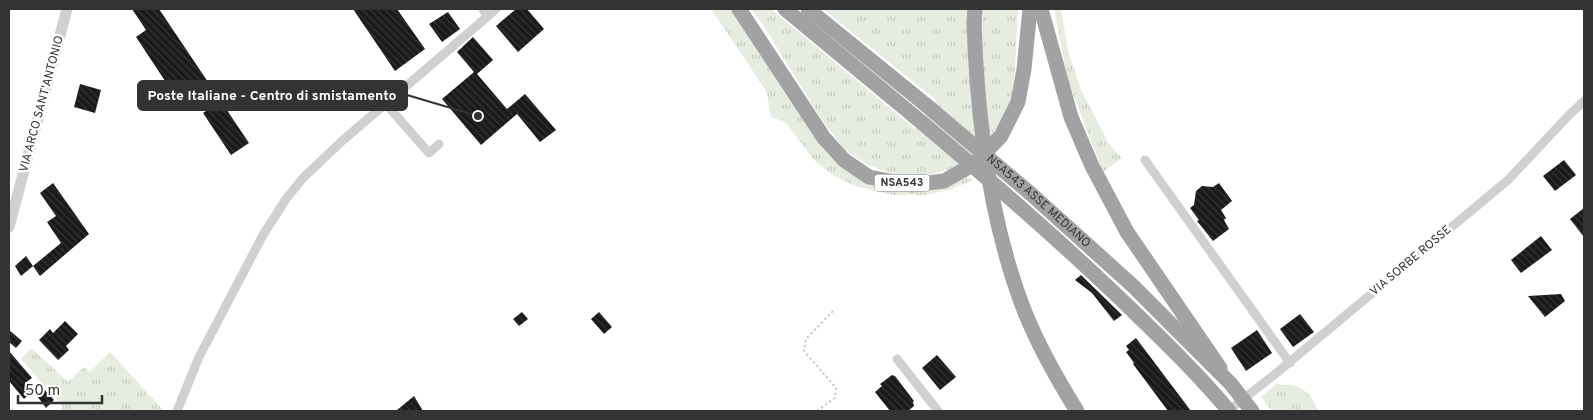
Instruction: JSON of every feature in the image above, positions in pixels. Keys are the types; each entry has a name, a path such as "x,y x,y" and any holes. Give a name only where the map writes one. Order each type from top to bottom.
{"highway":[{"name":"NSA543","path":"739,9 818,130 844,160 869,177 911,185 944,180 974,164 1001,136 1018,102 1024,69 1030,9"},
{"name":"NSA543 ASSE MEDIANO","path":"785,9 1017,202 1093,271 1155,332 1228,411"},
{"name":"NSA543 ASSE MEDIANO","path":"808,9 1031,194 1133,286 1231,384 1252,411"},
{"path":"975,9 976,73 993,206 1005,252 1028,318 1046,358 1077,411"},
{"path":"1041,9 1071,117 1092,166 1127,232 1231,384"}],"street":[{"name":"VIA ARCO SANT'ANTONIO","path":"9,227 67,9"},
{"path":"177,411 204,349 263,236 286,200 304,178 385,103 485,13 496,9"},
{"name":"VIA SORBE ROSSE","path":"1228,411 1290,363 1508,180 1584,101"},
{"path":"385,103 430,152 439,144"},
{"path":"1145,160 1290,363"},
{"path":"897,359 938,411"}],"path":[{"path":"817,411 835,398 836,388 804,351 806,339 834,310"}],"green space":[{"path":"711,9 732,9 819,143 829,155 849,170 866,180 966,175 973,180 949,190 924,195 893,195 855,186 831,174 814,160 786,123 772,117 767,92"},
{"path":"751,9 771,9 915,129 936,100 823,9 1018,9 1015,69 1011,100 988,141 958,167 931,174 892,174 866,164 844,149 820,117 762,23"},
{"path":"1054,9 1061,9 1068,51 1081,90 1109,144 1122,158 1103,172 1068,81"},
{"path":"31,348 68,382 84,367 90,372 110,352 164,411 58,411 63,407 21,359"},
{"path":"1277,383 1295,386 1304,390 1311,397 1318,411 1272,411 1261,397"}],"building":[{"path":"132,9 159,9 249,143 231,155 203,113 214,106 203,90 181,105 136,37 146,30"},
{"path":"353,9 397,9 425,49 395,71"},
{"path":"516,9 527,9 544,29 518,52 496,26"},
{"path":"448,12 460,29 442,42 429,24"},
{"path":"473,37 493,60 477,74 507,109 525,94 556,130 540,142 517,114 481,145 442,99 474,72 457,52"},
{"path":"80,84 101,90 95,113 74,107"},
{"path":"1564,160 1576,175 1555,191 1543,176"},
{"path":"53,183 89,234 40,276 33,266 61,243 47,222 56,216 40,193"},
{"path":"1219,183 1232,201 1221,210 1226,218 1224,220 1229,229 1213,241 1197,221 1199,220 1190,208 1194,205 1196,191 1202,186 1213,187"},
{"path":"1584,208 1584,237 1570,219"},
{"path":"1541,236 1552,250 1521,273 1511,260"},
{"path":"26,256 33,266 21,276 15,266"},
{"path":"1081,275 1122,315 1114,321 1092,293 1075,280"},
{"path":"1561,294 1565,301 1545,317 1528,296"},
{"path":"522,312 528,319 519,326 513,319"},
{"path":"599,312 612,327 604,334 591,319"},
{"path":"1300,314 1314,332 1293,347 1280,329"},
{"path":"65,321 78,334 66,346 69,350 58,360 39,340 50,329 53,333"},
{"path":"9,330 22,341 16,348 9,342"},
{"path":"1257,330 1272,353 1246,371 1231,348"},
{"path":"1136,338 1191,411 1168,411 1126,352 1129,350 1126,346"},
{"path":"9,351 32,378 25,383 32,391 24,399 9,381"},
{"path":"937,355 956,377 940,390 922,368"},
{"path":"892,375 895,376 914,401 914,406 908,411 890,411 875,392 882,386 880,384"},
{"path":"45,390 54,400 46,408 37,396"},
{"path":"414,396 423,411 396,411"}],"place":[{"name":"Poste Italiane - Centro di smistamento","path":"478,116"}]}
